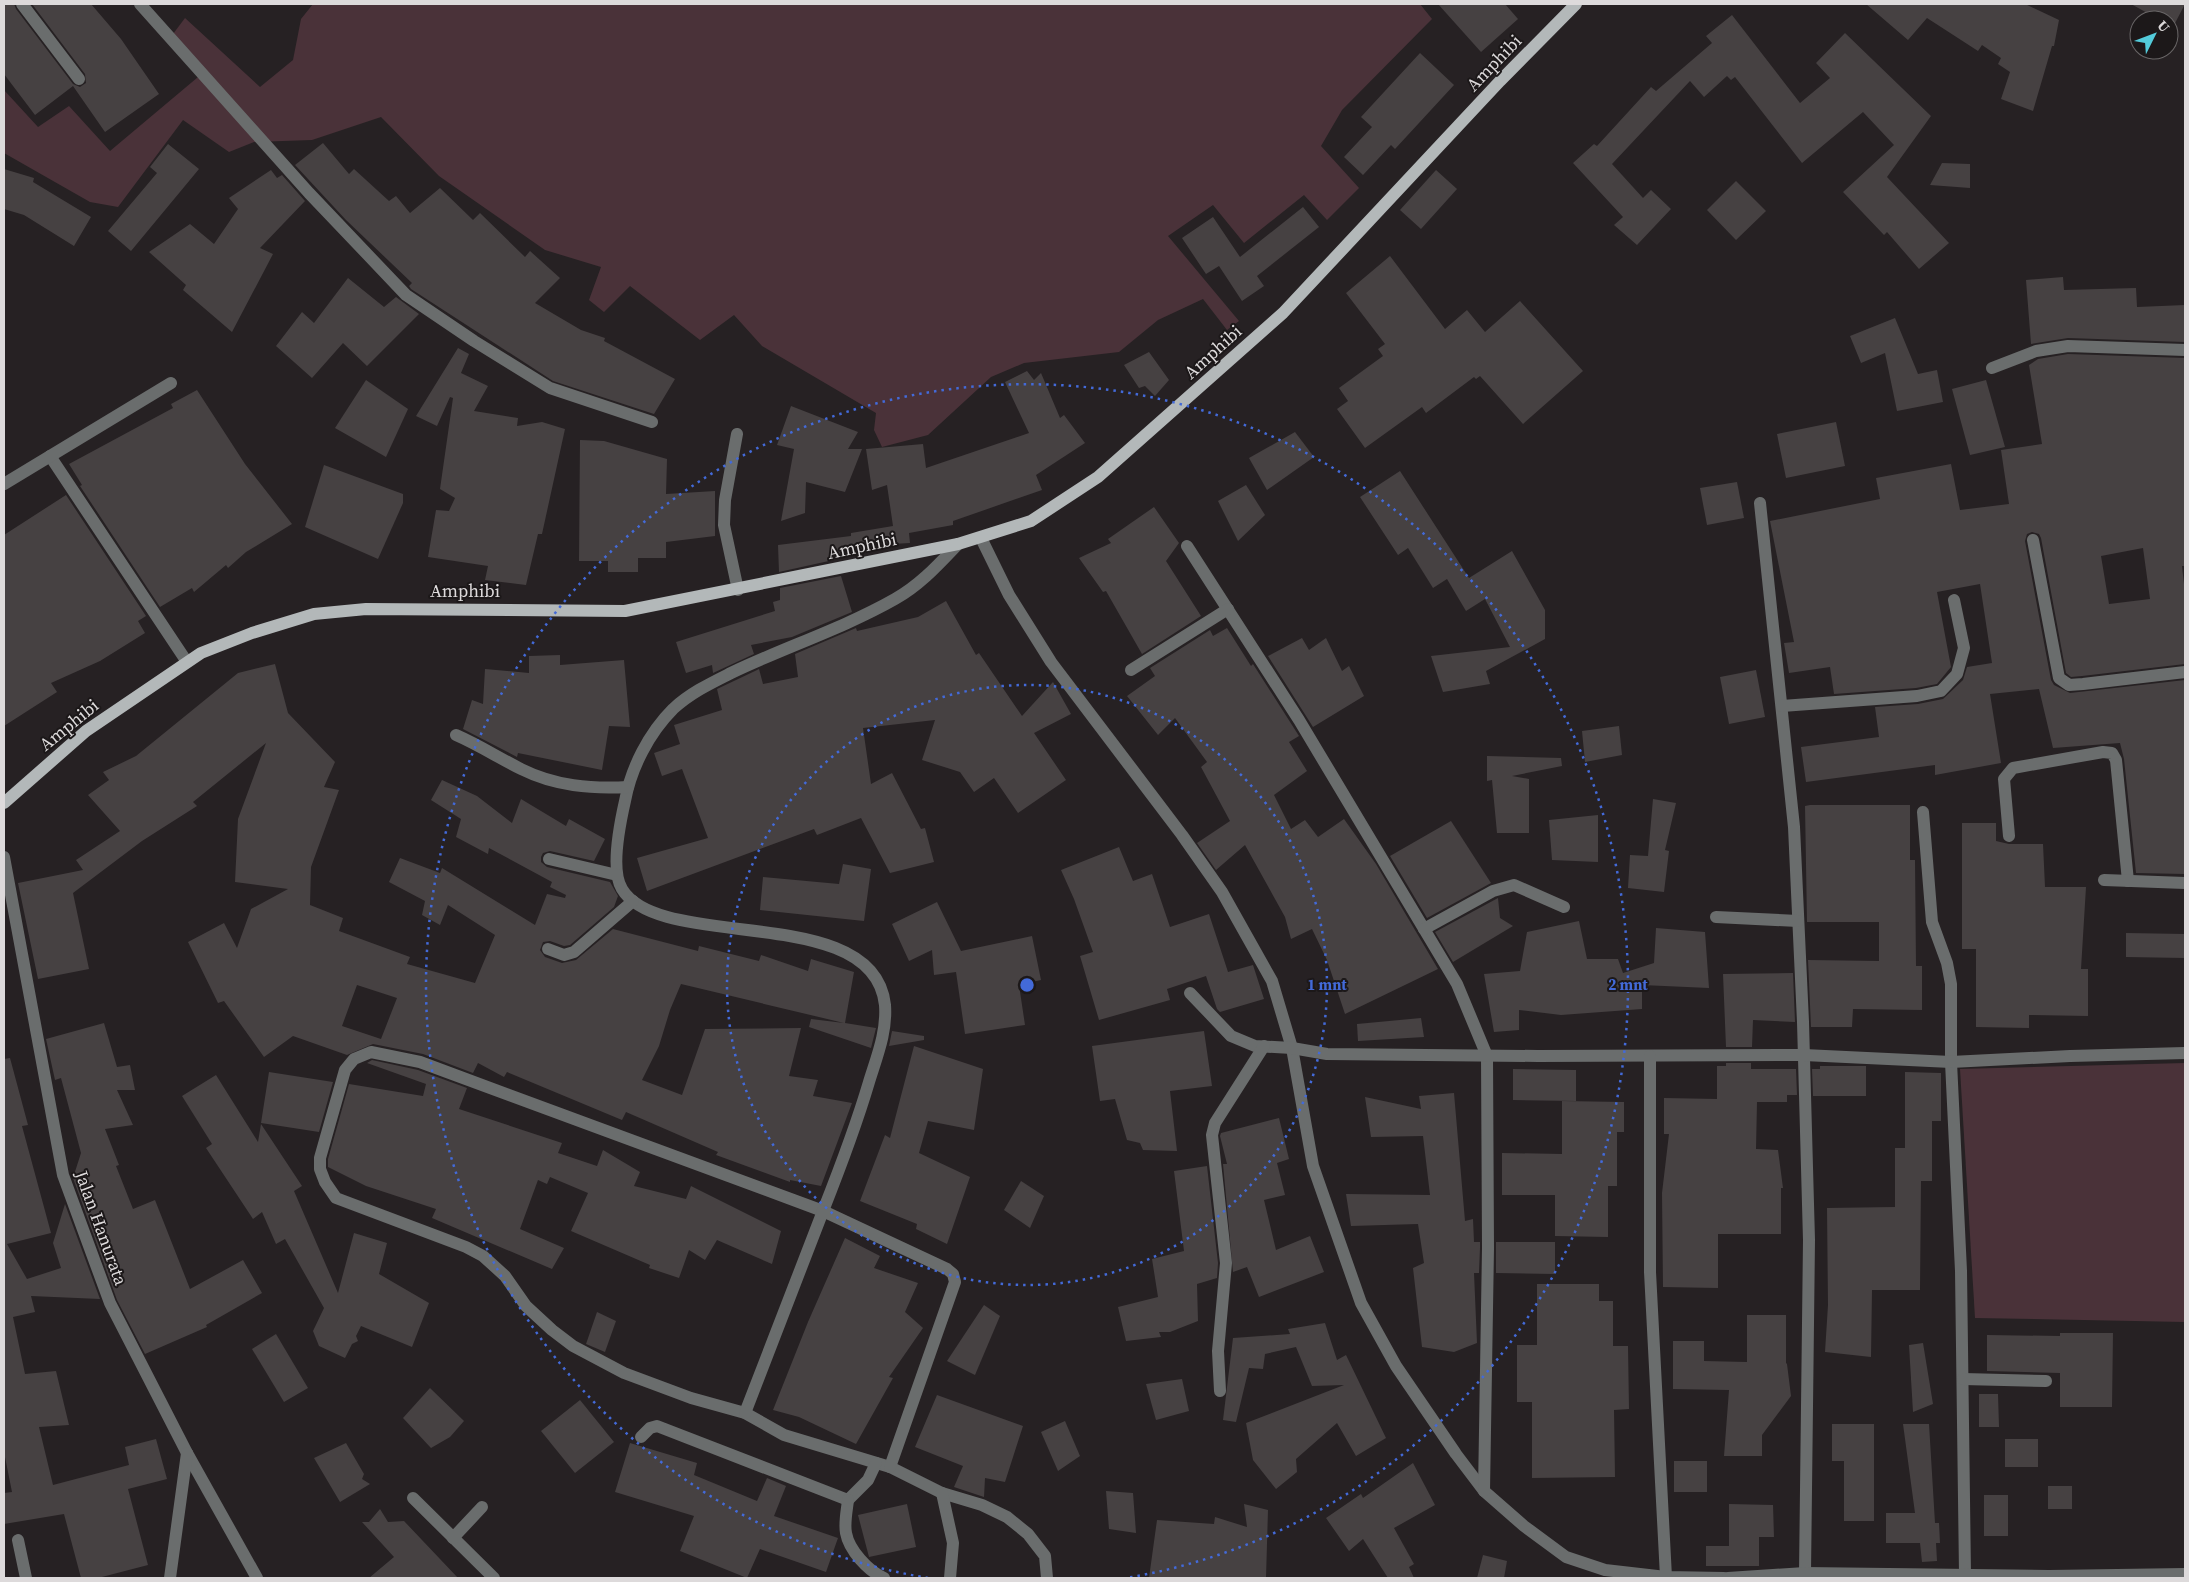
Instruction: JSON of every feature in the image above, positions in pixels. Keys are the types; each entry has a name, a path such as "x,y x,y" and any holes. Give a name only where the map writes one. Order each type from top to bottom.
{"main road":[{"name":"Amphibi","path":"4,803 86,731 201,653 252,633 314,614 366,609 625,611 738,590 958,544 1032,521 1098,477 1284,312 1493,88 1576,4"}],"street":[{"path":"22,4 79,79"},
{"path":"140,4 309,193 406,295 474,342 550,388 652,422"},
{"path":"1992,368 2036,351 2068,346 2185,350"},
{"path":"4,484 171,382"},
{"path":"737,434 725,500 724,525 738,590"},
{"path":"50,456 187,662"},
{"path":"1760,503 1794,827 1804,1055 1809,1240 1805,1573"},
{"path":"981,538 1009,595 1051,662 1222,892 1272,981 1292,1048 1313,1166 1361,1303 1396,1366 1456,1454 1484,1491 1524,1526 1566,1557 1605,1570 1666,1577 1724,1578"},
{"path":"2033,540 2059,678 2069,685 2185,672"},
{"path":"745,1413 849,1146 885,1032 885,1004 880,984 864,964 849,955 823,944 778,933 668,917 642,909 622,890 617,875 620,823 628,787 650,736 674,708 698,690 762,658 833,629 895,599 925,578 958,544"},
{"path":"1187,546 1300,720 1457,984 1487,1056 1488,1248 1484,1491"},
{"path":"1782,706 1917,696 1941,691 1958,674 1964,648 1954,600"},
{"path":"1131,670 1228,609"},
{"path":"456,735 480,745 523,770 556,783 595,789 628,787"},
{"path":"2009,836 2004,779 2013,768 2103,752 2112,753 2116,760 2128,881"},
{"path":"1923,812 1932,922 1947,963 1951,984 1951,1062 1961,1271 1965,1574"},
{"name":"Jalan Hanurata","path":"4,857 63,1175 110,1303 187,1452 257,1578"},
{"path":"549,859 617,875"},
{"path":"2104,880 2185,883"},
{"path":"1424,929 1493,891 1514,885 1564,907"},
{"path":"548,949 564,954 574,952 633,901"},
{"path":"1716,917 1798,921"},
{"path":"1190,993 1231,1036 1255,1046 1292,1048 1327,1054 1487,1056 1804,1055 1951,1062 2185,1053"},
{"path":"1220,1391 1218,1351 1226,1263 1212,1135 1215,1123 1264,1046"},
{"path":"890,1467 956,1282 953,1274 947,1269 823,1211 420,1062 371,1052 354,1059 345,1070 320,1158 320,1169 324,1182 336,1198 484,1256 505,1276 526,1306 573,1346 624,1373 691,1398 745,1413 784,1435 890,1467 942,1492 982,1505 1008,1517 1028,1534 1045,1556 1046,1578"},
{"path":"1650,1056 1650,1272 1666,1577"},
{"path":"1963,1379 2046,1381"},
{"path":"641,1437 650,1428 658,1426 848,1500"},
{"path":"170,1578 187,1452"},
{"path":"876,1463 868,1480 848,1500 846,1533 857,1556 876,1575 884,1578"},
{"path":"942,1492 954,1543 950,1578"},
{"path":"413,1498 494,1578"},
{"path":"453,1538 482,1507"},
{"path":"18,1540 26,1578"},
{"path":"1728,1578 1805,1573 2049,1576 2185,1574"}],"shaded area":[{"path":"313,4 1420,4 1432,19 1342,110 1321,146 1359,188 1327,220 1304,195 1244,243 1213,205 1168,236 1239,321 1227,330 1203,299 1158,320 1119,352 1024,363 991,377 928,435 882,447 874,430 876,413 762,346 734,315 700,340 630,286 604,312 589,300 601,267 545,250 439,176 381,117 312,140 254,142 229,152 183,120 118,207 90,202 4,153 4,90 38,127 69,106 110,151 204,72 173,34 185,18 260,87 293,60 301,19"},
{"path":"2185,1063 2185,1322 1975,1318 1960,1069"}],"building":[{"path":"4,4 14,4 73,84 80,87 86,83 85,74 32,4 91,4 121,39 159,94 105,132 73,86 35,115 4,74"},
{"path":"1438,4 1505,4 1518,19 1481,52"},
{"path":"1866,4 2025,4 2059,20 2054,46 2052,46 2033,111 2001,99 2010,72 1998,64 2001,58 1982,45 1978,51 1927,18 1908,40"},
{"path":"2131,4 2185,4 2179,16 2179,10 2142,10"},
{"path":"1732,15 1800,103 1830,78 1816,63 1845,33 1931,116 1887,177 1949,243 1919,269 1887,232 1884,235 1843,192 1894,145 1863,112 1802,163 1735,77 1731,80 1727,76 1704,97 1690,81 1612,164 1643,198 1651,190 1671,209 1637,245 1614,225 1623,217 1573,163 1594,144 1597,146 1651,87 1656,91 1712,43 1706,36"},
{"path":"1420,53 1454,85 1395,149 1391,145 1363,175 1344,157 1372,127 1361,117"},
{"path":"323,143 349,174 354,169 389,201 396,196 410,213 440,188 473,220 480,213 525,257 530,251 560,278 535,303 581,330 605,338 604,341 675,379 654,414 553,381 411,289 409,286 412,283 346,220 295,165"},
{"path":"168,144 199,169 131,251 108,231 157,173 150,167"},
{"path":"1942,163 1970,164 1970,188 1930,185"},
{"path":"4,169 34,178 33,182 91,217 74,246 24,215 4,209"},
{"path":"271,170 277,178 282,175 305,201 260,248 273,254 232,332 183,290 186,285 149,252 190,224 214,244 238,209 229,198"},
{"path":"1436,170 1457,189 1421,229 1400,210"},
{"path":"1736,181 1766,211 1736,240 1707,210"},
{"path":"1303,207 1319,227 1257,276 1264,286 1242,301 1219,266 1206,274 1182,238 1213,217 1240,257"},
{"path":"1390,256 1445,329 1467,310 1485,332 1520,301 1583,371 1523,424 1480,376 1476,379 1474,377 1426,413 1422,407 1365,448 1337,409 1348,401 1339,388 1383,356 1378,349 1385,344 1346,293"},
{"path":"2063,277 2064,290 2136,288 2137,307 2185,305 2185,342 2068,338 2031,344 2026,280"},
{"path":"348,278 384,307 396,297 419,314 367,366 343,343 312,378 276,346 302,312 314,323"},
{"path":"1895,318 1918,374 1937,370 1943,402 1897,411 1885,353 1861,363 1850,336"},
{"path":"458,348 469,354 461,373 488,386 474,411 518,418 517,426 542,422 565,429 542,534 538,534 526,585 485,580 488,566 428,557 436,510 449,511 455,498 440,489 453,398 450,397 437,426 416,416"},
{"path":"1149,352 1169,380 1155,396 1145,386 1139,388 1124,365"},
{"path":"2068,354 2185,358 2185,566 2182,566 2185,593 2185,664 2071,677 2066,673 2041,538 2039,534 2032,532 2027,534 2025,541 2051,680 2054,685 2070,693 2185,680 2185,874 2136,873 2124,759 2120,743 2053,748 2039,689 1990,694 2001,763 1935,775 1935,765 1806,782 1801,747 1879,737 1875,707 1918,704 1943,699 1963,680 1967,667 1992,663 1980,584 1937,592 1951,667 1937,684 1916,688 1834,694 1830,667 1789,673 1784,643 1794,642 1770,521 1880,499 1876,478 1951,464 1960,510 2009,504 2001,450 2042,444 2029,365 2038,359","holes":["2143,548 2150,599 2109,604 2101,556"]},
{"path":"1027,371 1034,380 1041,373 1060,418 1064,415 1085,443 1036,475 1042,490 953,521 953,525 909,533 910,543 874,545 874,551 779,572 778,545 851,536 851,533 893,526 887,485 872,490 866,449 923,444 926,468 1029,433 1005,382"},
{"path":"366,380 408,409 386,457 335,428"},
{"path":"1986,380 2005,447 1970,455 1952,389"},
{"path":"197,390 245,464 292,524 246,552 228,568 226,565 194,592 192,588 160,607 80,486 82,485 69,464 173,408 171,404"},
{"path":"791,406 858,432 848,449 862,449 845,492 806,482 805,513 781,521 794,449 777,445"},
{"path":"1836,422 1845,466 1786,478 1777,434"},
{"path":"1295,432 1314,457 1267,490 1249,458"},
{"path":"580,440 604,441 667,459 666,494 715,491 715,536 666,542 666,558 638,558 638,572 608,572 608,561 579,561"},
{"path":"324,465 403,494 403,503 378,559 305,527"},
{"path":"1400,471 1469,578 1512,551 1545,610 1545,639 1486,671 1490,684 1443,692 1431,656 1510,647 1485,599 1466,611 1447,579 1433,588 1408,548 1398,555 1360,497"},
{"path":"1737,482 1744,518 1707,525 1700,488"},
{"path":"1246,485 1265,515 1238,541 1218,501"},
{"path":"66,495 146,616 138,621 145,633 100,661 51,683 57,692 4,726 4,535"},
{"path":"1154,507 1179,543 1166,561 1201,616 1142,654 1106,591 1103,592 1079,558 1111,543 1108,539"},
{"path":"841,576 852,612 792,637 751,645 754,654 713,673 712,665 686,673 676,642 775,611 773,602 780,600 780,588"},
{"path":"946,601 976,655 979,653 1022,716 1053,682 1071,714 1034,733 1066,780 1018,813 994,778 974,792 960,772 922,760 935,720 863,728 871,784 892,773 921,829 925,828 934,862 890,873 861,818 817,835 814,829 647,891 637,858 708,838 682,769 662,776 654,753 680,744 674,725 722,710 717,689 759,669 763,684 798,677 795,654 856,628 857,631 918,617"},
{"path":"1227,628 1251,666 1253,664 1299,736 1289,742 1307,771 1274,795 1291,829 1305,820 1318,837 1344,819 1376,864 1438,969 1345,1014 1327,960 1312,929 1291,939 1285,917 1245,845 1216,870 1197,843 1230,821 1201,767 1207,762 1175,718 1158,735 1127,696 1155,676 1150,668 1210,630 1213,636"},
{"path":"1302,638 1309,650 1326,638 1342,671 1349,666 1364,696 1313,727 1268,656"},
{"path":"560,655 560,665 624,660 630,727 609,726 602,770 518,753 517,757 463,729 472,700 483,704 485,669 529,673 529,656"},
{"path":"275,664 288,713 335,762 324,787 339,790 311,867 310,905 343,918 339,931 410,957 407,964 475,983 495,935 448,905 440,925 422,915 425,901 389,882 400,858 440,873 442,868 535,925 547,894 565,898 566,895 550,887 552,882 489,848 488,854 456,837 461,819 431,800 442,780 477,796 512,823 521,799 566,826 569,819 605,839 594,861 550,851 543,853 541,862 547,867 610,882 618,896 614,907 570,945 564,946 550,941 543,942 540,950 545,957 562,963 576,960 613,929 698,951 699,946 759,961 761,955 808,971 811,959 854,972 845,1023 876,1028 871,1048 809,1027 811,1019 844,1023 681,984 670,1010 659,1046 642,1080 682,1095 705,1029 801,1028 789,1076 818,1080 813,1096 852,1103 821,1186 790,1180 790,1182 716,1155 718,1152 626,1112 622,1120 507,1072 504,1077 478,1063 473,1073 423,1054 373,1044 347,1055 293,1036 264,1057 224,1001 218,1003 188,942 224,923 237,948 251,909 288,889 235,882 238,819 266,743 193,802 197,806 142,841 73,893 89,969 38,979 18,883 83,870 76,860 120,831 88,795 109,780 103,772 136,756 238,673","holes":["357,985 397,998 381,1039 342,1026"]},
{"path":"1756,670 1765,717 1729,724 1720,677"},
{"path":"1619,726 1622,755 1585,762 1582,731"},
{"path":"1487,756 1561,758 1562,766 1512,776 1529,779 1529,833 1497,833 1492,780 1487,781"},
{"path":"1653,799 1676,803 1665,850 1669,851 1664,892 1628,888 1630,855 1648,856"},
{"path":"1910,805 1910,860 1915,860 1916,966 1922,966 1922,1010 1853,1009 1852,1027 1811,1027 1808,960 1879,961 1879,922 1807,922 1805,806"},
{"path":"1598,815 1598,862 1552,860 1549,820"},
{"path":"1451,821 1491,883 1427,918 1390,856"},
{"path":"1962,823 1996,823 1996,841 2009,844 2043,844 2045,887 2086,887 2081,969 2088,969 2088,1016 2029,1015 2029,1028 1976,1027 1976,949 1962,949"},
{"path":"1119,847 1133,881 1152,874 1170,927 1209,914 1228,972 1253,965 1264,999 1220,1012 1217,1009 1206,976 1167,989 1170,1000 1099,1020 1080,956 1093,952 1074,899 1061,870"},
{"path":"843,864 871,869 864,921 760,910 763,877 839,884"},
{"path":"1498,898 1500,918 1513,926 1453,962 1435,932"},
{"path":"937,902 961,951 1032,936 1041,980 1019,985 1025,1025 965,1034 956,972 934,975 932,950 909,961 892,924"},
{"path":"1579,921 1587,959 1618,959 1623,973 1654,963 1656,928 1705,932 1709,988 1642,985 1642,1009 1561,1015 1519,1010 1519,1030 1494,1032 1484,974 1520,971 1527,932"},
{"path":"2126,933 2185,934 2185,958 2126,957"},
{"path":"1793,973 1795,1022 1753,1020 1752,1047 1726,1047 1723,974"},
{"path":"1421,1018 1424,1037 1358,1041 1357,1024"},
{"path":"104,1023 117,1067 130,1065 135,1090 117,1090 133,1125 105,1129 119,1165 116,1166 133,1209 155,1200 190,1289 243,1260 262,1293 206,1325 207,1327 145,1354 117,1300 73,1178 81,1153 61,1078 55,1080 46,1039"},
{"path":"892,1031 924,1036 924,1040 889,1046"},
{"path":"1204,1031 1212,1086 1170,1091 1177,1151 1143,1150 1140,1143 1127,1140 1115,1099 1100,1101 1092,1046"},
{"path":"914,1046 983,1069 974,1130 928,1121 919,1153 970,1177 947,1244 916,1229 917,1224 860,1201 885,1135 890,1138"},
{"path":"10,1058 28,1125 22,1126 51,1233 7,1244 27,1279 61,1268 53,1243 65,1204 100,1299 31,1296 35,1312 13,1317 25,1374 56,1371 69,1425 39,1427 53,1485 129,1465 125,1447 156,1439 167,1479 128,1489 148,1565 98,1578 81,1578 64,1514 4,1524 4,1493 12,1492 4,1452 4,1059"},
{"path":"372,1060 418,1070 467,1088 459,1109 562,1143 558,1153 597,1166 603,1150 640,1172 634,1186 686,1199 691,1186 781,1231 772,1264 717,1240 705,1260 689,1250 679,1278 649,1268 650,1265 571,1231 588,1193 550,1177 547,1184 538,1180 520,1229 564,1248 552,1269 432,1218 436,1209 366,1186 328,1167 328,1159 349,1084 423,1096 426,1084 367,1063"},
{"path":"1726,1063 1751,1063 1751,1069 1796,1069 1797,1095 1787,1095 1787,1102 1757,1102 1756,1149 1778,1150 1783,1188 1781,1188 1781,1234 1718,1234 1718,1288 1663,1287 1662,1193 1669,1134 1664,1134 1664,1098 1717,1099 1717,1066 1726,1066"},
{"path":"1820,1066 1866,1066 1866,1096 1813,1096 1812,1069 1820,1069"},
{"path":"1513,1069 1576,1070 1576,1101 1513,1100"},
{"path":"269,1072 333,1082 319,1132 261,1123"},
{"path":"1905,1072 1941,1073 1941,1121 1932,1121 1932,1181 1921,1181 1920,1290 1872,1290 1871,1357 1825,1352 1828,1305 1827,1208 1895,1207 1895,1148 1905,1148"},
{"path":"216,1075 258,1142 261,1124 302,1186 294,1191 338,1293 354,1233 387,1243 379,1274 429,1303 412,1347 361,1326 356,1336 358,1341 352,1344 345,1358 319,1346 313,1331 324,1308 285,1239 276,1244 262,1212 253,1219 206,1148 212,1144 182,1096"},
{"path":"1454,1093 1465,1221 1473,1219 1474,1242 1480,1242 1480,1248 1479,1273 1474,1273 1477,1343 1454,1352 1422,1347 1413,1268 1424,1263 1418,1224 1351,1226 1346,1194 1430,1195 1423,1136 1371,1137 1365,1097 1421,1109 1419,1096"},
{"path":"1562,1101 1624,1102 1624,1132 1617,1132 1617,1186 1608,1186 1608,1237 1555,1236 1555,1195 1502,1195 1502,1153 1562,1154"},
{"path":"1279,1118 1289,1159 1277,1163 1285,1195 1264,1200 1276,1250 1310,1236 1324,1272 1259,1297 1247,1267 1233,1272 1223,1164 1227,1164 1220,1136 1221,1133"},
{"path":"1207,1166 1218,1263 1217,1278 1197,1284 1198,1321 1170,1332 1159,1332 1161,1337 1126,1341 1118,1307 1158,1297 1152,1259 1184,1251 1174,1171"},
{"path":"1021,1181 1044,1196 1030,1228 1004,1210"},
{"path":"845,1238 880,1256 874,1268 918,1283 905,1312 923,1328 889,1377 893,1378 856,1444 799,1417 773,1410 808,1322"},
{"path":"1496,1242 1555,1242 1555,1274 1496,1273"},
{"path":"1537,1284 1599,1284 1599,1301 1613,1301 1613,1346 1628,1346 1629,1409 1614,1410 1615,1477 1532,1478 1532,1402 1517,1402 1517,1345 1537,1345"},
{"path":"984,1305 1000,1316 975,1375 947,1361"},
{"path":"597,1312 616,1321 605,1352 586,1344"},
{"path":"1747,1315 1786,1315 1786,1363 1791,1396 1762,1435 1762,1456 1724,1456 1729,1390 1673,1389 1673,1341 1704,1341 1704,1361 1747,1362"},
{"path":"1325,1323 1337,1360 1346,1355 1386,1438 1356,1456 1337,1423 1296,1459 1297,1472 1276,1489 1253,1460 1246,1423 1344,1385 1312,1386 1296,1347 1265,1354 1263,1369 1249,1368 1236,1422 1223,1420 1233,1338 1290,1334 1288,1329"},
{"path":"2060,1333 2113,1333 2112,1407 2060,1407 2060,1373 1987,1371 1987,1335 2060,1336"},
{"path":"276,1334 308,1388 284,1402 252,1349"},
{"path":"1923,1343 1933,1404 1913,1412 1909,1345"},
{"path":"1182,1379 1189,1411 1156,1420 1146,1384"},
{"path":"430,1388 464,1421 450,1437 431,1448 403,1418"},
{"path":"1979,1394 1998,1394 1999,1427 1979,1427"},
{"path":"937,1395 1023,1426 1005,1482 985,1478 984,1497 954,1487 963,1466 915,1447"},
{"path":"580,1400 614,1442 575,1473 541,1431"},
{"path":"1065,1421 1080,1456 1058,1471 1041,1432"},
{"path":"1832,1424 1874,1424 1874,1521 1844,1521 1844,1461 1832,1461"},
{"path":"1903,1424 1929,1424 1935,1523 1939,1523 1940,1543 1936,1543 1937,1561 1922,1562 1920,1543 1886,1543 1886,1513 1915,1513"},
{"path":"2005,1439 2038,1439 2038,1467 2005,1467"},
{"path":"346,1443 364,1474 362,1479 370,1484 340,1502 314,1458"},
{"path":"630,1443 697,1463 694,1475 757,1501 767,1478 786,1486 774,1516 838,1538 826,1572 760,1549 747,1578 680,1551 694,1516 615,1492"},
{"path":"1674,1461 1707,1461 1707,1492 1674,1492"},
{"path":"1413,1463 1435,1505 1394,1528 1414,1564 1409,1567 1414,1578 1388,1578 1363,1539 1349,1551 1326,1518 1361,1494 1363,1498"},
{"path":"2048,1486 2072,1486 2072,1509 2048,1509"},
{"path":"1106,1491 1133,1493 1136,1533 1109,1529"},
{"path":"1984,1495 2008,1495 2008,1536 1984,1536"},
{"path":"907,1504 916,1547 869,1557 858,1515"},
{"path":"1244,1504 1268,1510 1266,1578 1149,1578 1157,1520 1214,1524 1215,1517 1247,1527"},
{"path":"1729,1504 1773,1505 1774,1537 1759,1537 1759,1566 1706,1566 1706,1546 1729,1546"},
{"path":"380,1509 388,1522 404,1521 458,1578 369,1578 394,1557 362,1522 369,1522"},
{"path":"1483,1555 1507,1561 1504,1578 1477,1578"}]}
